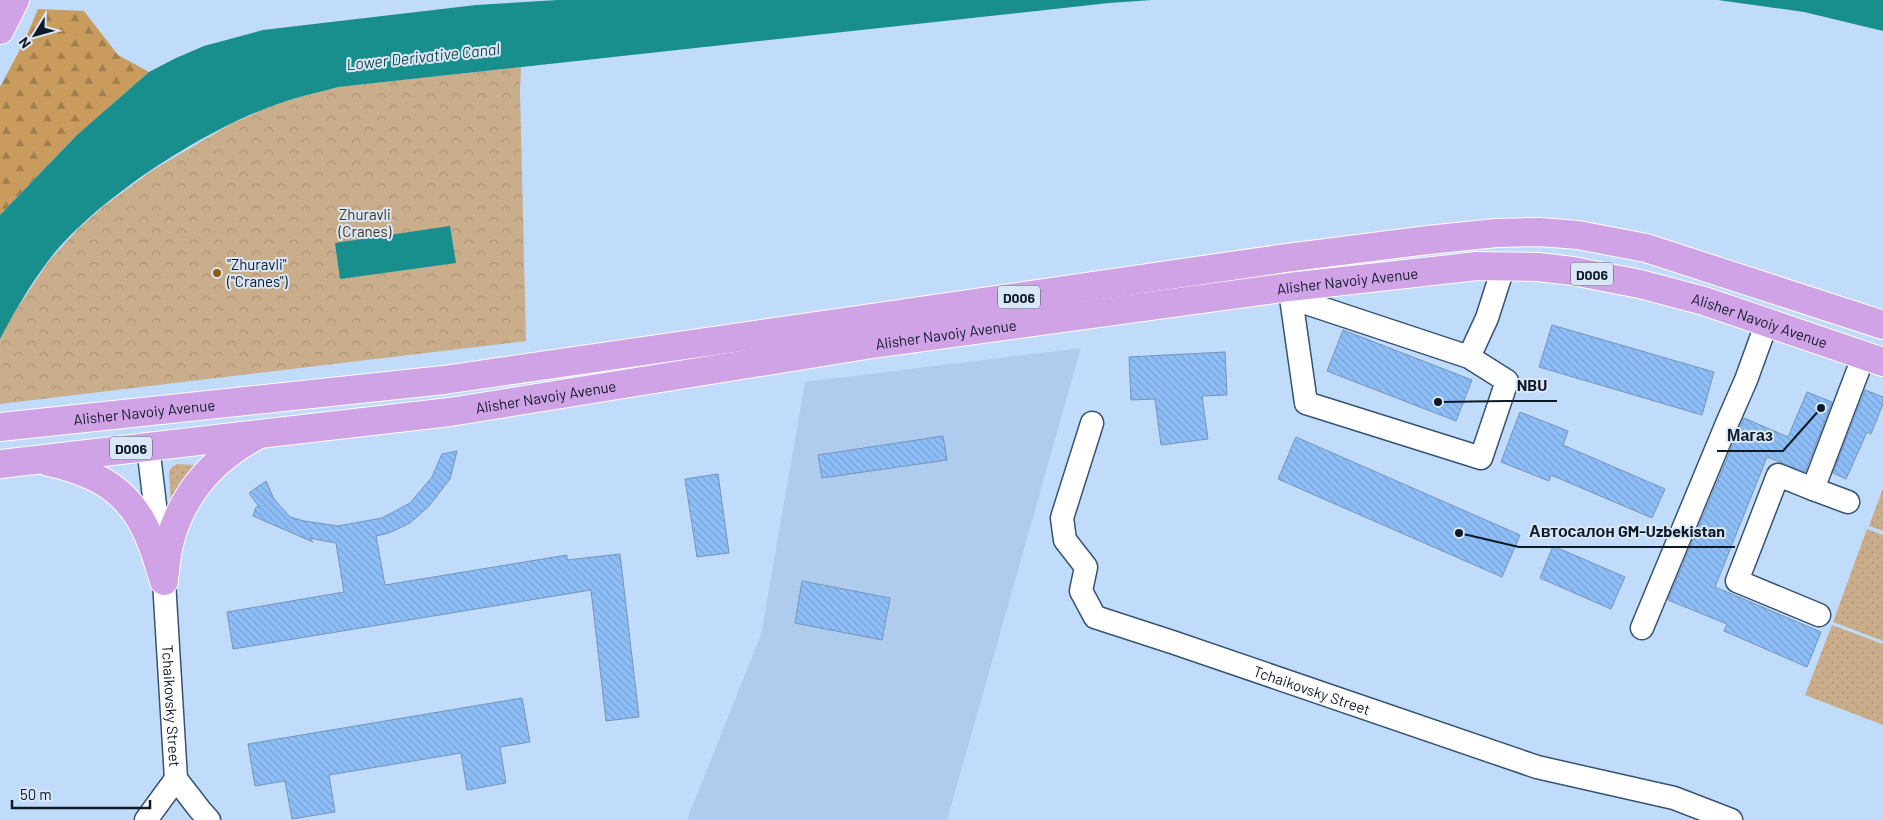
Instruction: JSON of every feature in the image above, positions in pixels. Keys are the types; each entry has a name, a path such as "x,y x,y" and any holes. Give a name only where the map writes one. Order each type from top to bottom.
{"main road":[{"path":"0,30 15,0"},
{"name":"Alisher Navoiy Avenue","path":"0,427 444,380 1286,258 1496,233 1559,233 1603,238 1637,246 1883,325"},
{"name":"Alisher Navoiy Avenue","path":"0,464 450,412 866,345 1290,292 1450,268 1504,265 1573,270 1615,278 1688,296 1873,359"},
{"path":"144,411 148,446"},
{"path":"164,581 166,549 179,513 188,497 213,467 229,453 262,433"},
{"path":"28,460 66,465 115,488 143,523 155,551 164,581"}],"street":[{"path":"1469,357 1487,318 1504,265"},
{"path":"1290,292 1469,357 1507,381 1481,458 1306,403 1290,292"},
{"path":"1642,628 1746,380 1767,322"},
{"path":"1813,488 1873,359"},
{"name":"Tchaikovsky Street","path":"1092,423 1062,518 1065,540 1086,567 1082,591 1094,617 1537,767 1674,798 1731,820"},
{"name":"Tchaikovsky Street","path":"148,446 164,581 176,779 209,820"},
{"path":"1819,615 1737,581 1778,475 1848,502"},
{"path":"146,820 176,779"}],"shaded area":[{"path":"1081,348 947,820 687,820 761,635 805,382"}],"green space":[{"path":"38,9 84,11 118,55 149,72 72,140 0,215 0,87 24,42"},
{"name":"Zhuravli (Cranes)","path":"521,67 526,341 0,404 0,339 10,319 49,261 78,229 104,206 153,170 231,124 271,106 293,99 337,87"},
{"path":"177,464 195,465 171,506 169,471"},
{"path":"1883,488 1883,531 1869,526"},
{"path":"1867,529 1883,535 1883,641 1833,622"},
{"path":"1832,625 1883,644 1883,725 1805,695"}],"water":[{"name":"Lower Derivative Canal","path":"558,0 1152,0 1109,3 338,87 296,98 243,118 213,133 181,151 120,192 68,238 48,261 22,299 0,339 0,215 76,136 149,72 204,46 263,30 476,5"},
{"path":"1718,0 1883,0 1883,31 1804,12"},
{"path":"450,226 456,263 340,279 335,243"}],"building":[{"path":"1552,325 1714,372 1702,415 1539,367"},
{"path":"1343,330 1472,380 1456,421 1327,371"},
{"path":"1225,352 1227,395 1202,396 1208,439 1161,445 1155,399 1131,400 1129,357"},
{"path":"1865,390 1883,397 1883,404 1871,434 1867,432 1846,479 1833,473"},
{"path":"1807,392 1832,402 1805,472 1767,457 1715,587 1821,632 1807,667 1724,631 1727,624 1668,600 1744,418 1788,437"},
{"path":"1520,412 1568,431 1563,445 1665,489 1652,518 1551,475 1549,481 1501,462"},
{"path":"943,436 947,460 822,478 818,455"},
{"path":"1296,437 1520,535 1502,577 1278,479"},
{"path":"457,451 450,479 429,506 410,523 389,533 376,536 385,585 567,555 567,560 620,554 639,717 606,721 591,590 233,649 227,612 344,592 336,543 309,538 313,542 253,516 256,507 259,507 249,493 266,481 274,499 290,517 304,521 338,526 382,518 410,503 432,477 442,454"},
{"path":"718,474 729,553 697,557 685,479"},
{"path":"1553,546 1625,577 1611,609 1540,578"},
{"path":"802,581 890,598 882,640 795,623"},
{"path":"522,698 530,742 500,747 506,783 467,790 461,753 329,775 335,812 292,819 285,781 255,786 248,744"}],"place":[{"name":"\"Zhuravli\" (\"Cranes\")","path":"217,273"},
{"name":"NBU","path":"1438,402"},
{"name":"Магаз","path":"1821,408"},
{"name":"Автосалон GM-Uzbekistan","path":"1459,533"}]}
